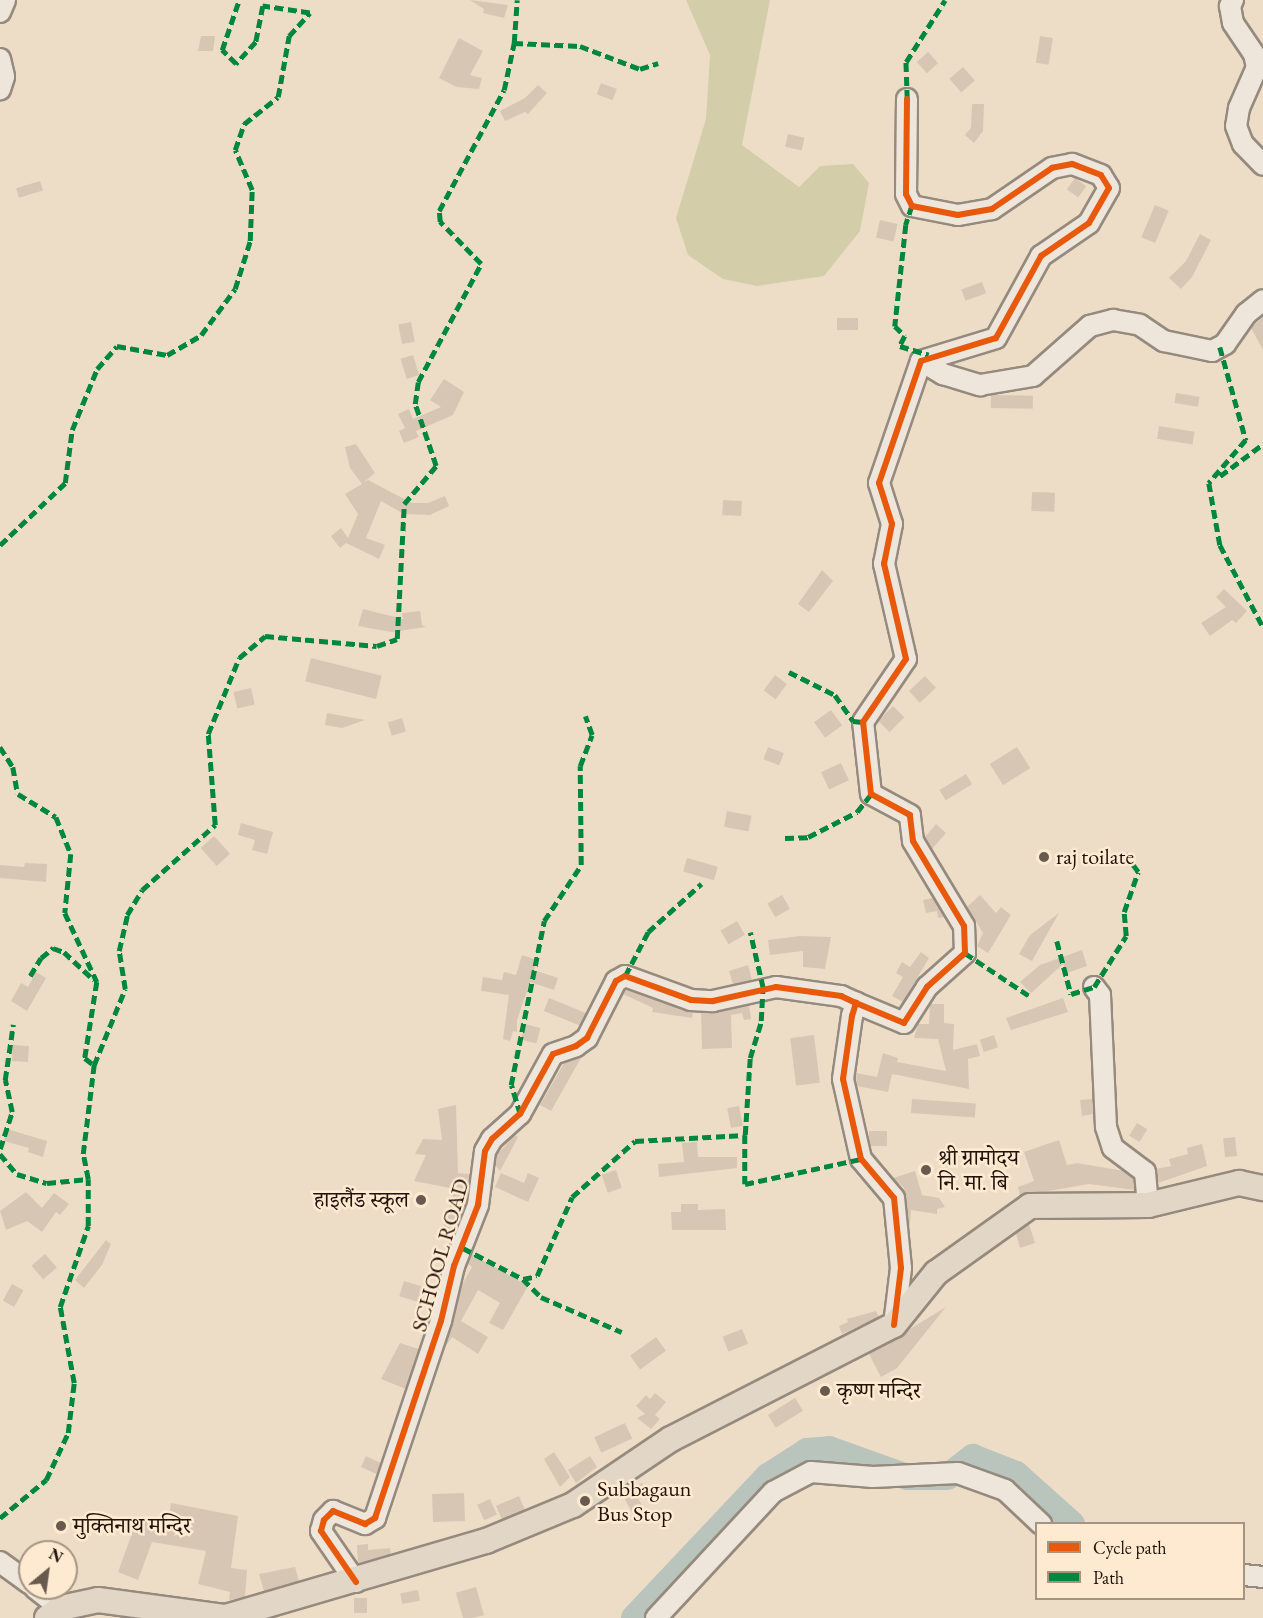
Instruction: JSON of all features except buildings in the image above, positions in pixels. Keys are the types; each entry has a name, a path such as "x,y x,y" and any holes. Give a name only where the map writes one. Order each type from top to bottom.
{"main road":[{"path":"54,1613 98,1600 226,1617 356,1582 486,1541 573,1505 671,1439 894,1325 936,1273 1030,1206 1148,1205 1239,1183 1263,1188"}],"street":[{"path":"0,12 5,0"},
{"path":"1233,0 1230,6 1233,23 1254,54 1257,67 1239,108 1236,126 1244,144 1263,165"},
{"path":"0,59 4,77 0,89"},
{"path":"894,1325 901,1268 894,1198 861,1160 843,1079 856,1003 904,1023 927,987 965,953 964,926 914,841 910,815 871,794 863,722 906,660 884,564 892,524 879,483 921,361 929,355 996,338 1041,256 1089,223 1109,188 1101,175 1072,164 1052,168 992,209 958,215 912,206 906,194 907,99"},
{"path":"921,361 943,374 980,386 1033,376 1090,326 1113,320 1140,325 1164,341 1212,351 1225,344 1246,314 1263,300"},
{"name":"SCHOOL ROAD","path":"356,1582 321,1531 324,1520 333,1511 364,1524 375,1518 441,1321 454,1266 478,1205 485,1151 492,1139 520,1114 553,1054 576,1046 587,1038 616,981 625,976 691,1000 713,1000 776,987 841,996 856,1003"},
{"path":"1094,987 1100,995 1106,1127 1113,1148 1144,1172 1148,1205"},
{"path":"656,1618 773,1492 811,1472 873,1477 958,1473 1005,1490 1039,1522"},
{"path":"0,1562 18,1575"},
{"path":"1245,1575 1263,1577"},
{"path":"44,1600 54,1613"}],"shaded area":[{"path":"686,0 770,0 742,145 799,187 820,166 853,164 869,183 860,231 824,276 757,286 723,279 688,255 676,218 706,119 710,55"}],"waterway":[{"path":"634,1618 768,1476 807,1451 829,1449 907,1477 947,1477 973,1457 1016,1474 1070,1522"}],"marked path":[{"path":"0,545 65,483 72,430 97,369 117,346 167,355 201,335 235,289 250,241 252,190 235,150 244,124 278,97 289,36 310,13 263,6 256,42 236,64 222,50 239,0"},
{"path":"0,1518 46,1480 68,1433 74,1383 60,1307 88,1226 88,1179 83,1154 94,1065 125,989 119,951 127,915 142,890 215,825 208,734 239,658 265,636 377,646 397,639 404,504 436,466 415,404 418,382 481,264 440,222 439,211 504,90 514,43 517,0"},
{"path":"907,99 906,62 945,0"},
{"path":"514,43 580,46 640,69 658,63"},
{"path":"912,206 906,225 895,326 905,336 900,346 929,355"},
{"path":"1220,347 1246,440 1209,483 1220,545 1263,627"},
{"path":"1220,476 1263,444"},
{"path":"789,672 835,695 853,721 863,722"},
{"path":"520,1114 511,1085 544,921 581,865 580,766 592,735 585,716"},
{"path":"0,747 13,767 18,794 56,817 71,854 65,913 97,982 85,1058 94,1065"},
{"path":"785,838 808,837 857,812 871,794"},
{"path":"1057,941 1071,994 1094,987 1126,936 1124,912 1138,872 1123,851"},
{"path":"625,976 648,932 701,884"},
{"path":"745,1135 750,1058 761,1021 763,988 750,932"},
{"path":"30,976 41,958 53,948 64,952 94,980"},
{"path":"965,953 1031,997"},
{"path":"0,1149 12,1112 5,1080 13,1025"},
{"path":"463,1248 523,1279 537,1276 572,1197 635,1141 745,1135 745,1184 861,1159"},
{"path":"0,1154 17,1174 47,1183 88,1179"},
{"path":"523,1279 541,1297 622,1332"}],"cycle path":[{"path":"894,1325 901,1268 894,1198 861,1159 843,1079 852,1016 856,1003 904,1023 927,987 965,953 964,926 913,841 910,815 871,794 863,722 906,659 884,564 892,524 879,483 921,361 996,338 1041,256 1089,223 1109,188 1101,175 1072,164 1052,168 992,209 958,215 912,206 906,194 907,99"},
{"path":"356,1582 321,1531 324,1520 333,1511 365,1524 375,1518 441,1321 454,1266 478,1205 485,1151 492,1139 520,1114 553,1054 576,1046 587,1038 616,981 625,976 691,1000 713,1001 776,987 841,996 856,1003"}],"place":[{"name":"raj toilate","path":"1044,857"},
{"name":"श्री ग्रामोदय नि. मा. बि","path":"926,1170"},
{"name":"हाइलैंड स्कूल","path":"421,1200"},
{"name":"कृष्ण मन्दिर","path":"825,1391"},
{"name":"Subbagaun Bus Stop","path":"585,1501"},
{"name":"मुक्तिनाथ मन्दिर","path":"61,1526"}]}
